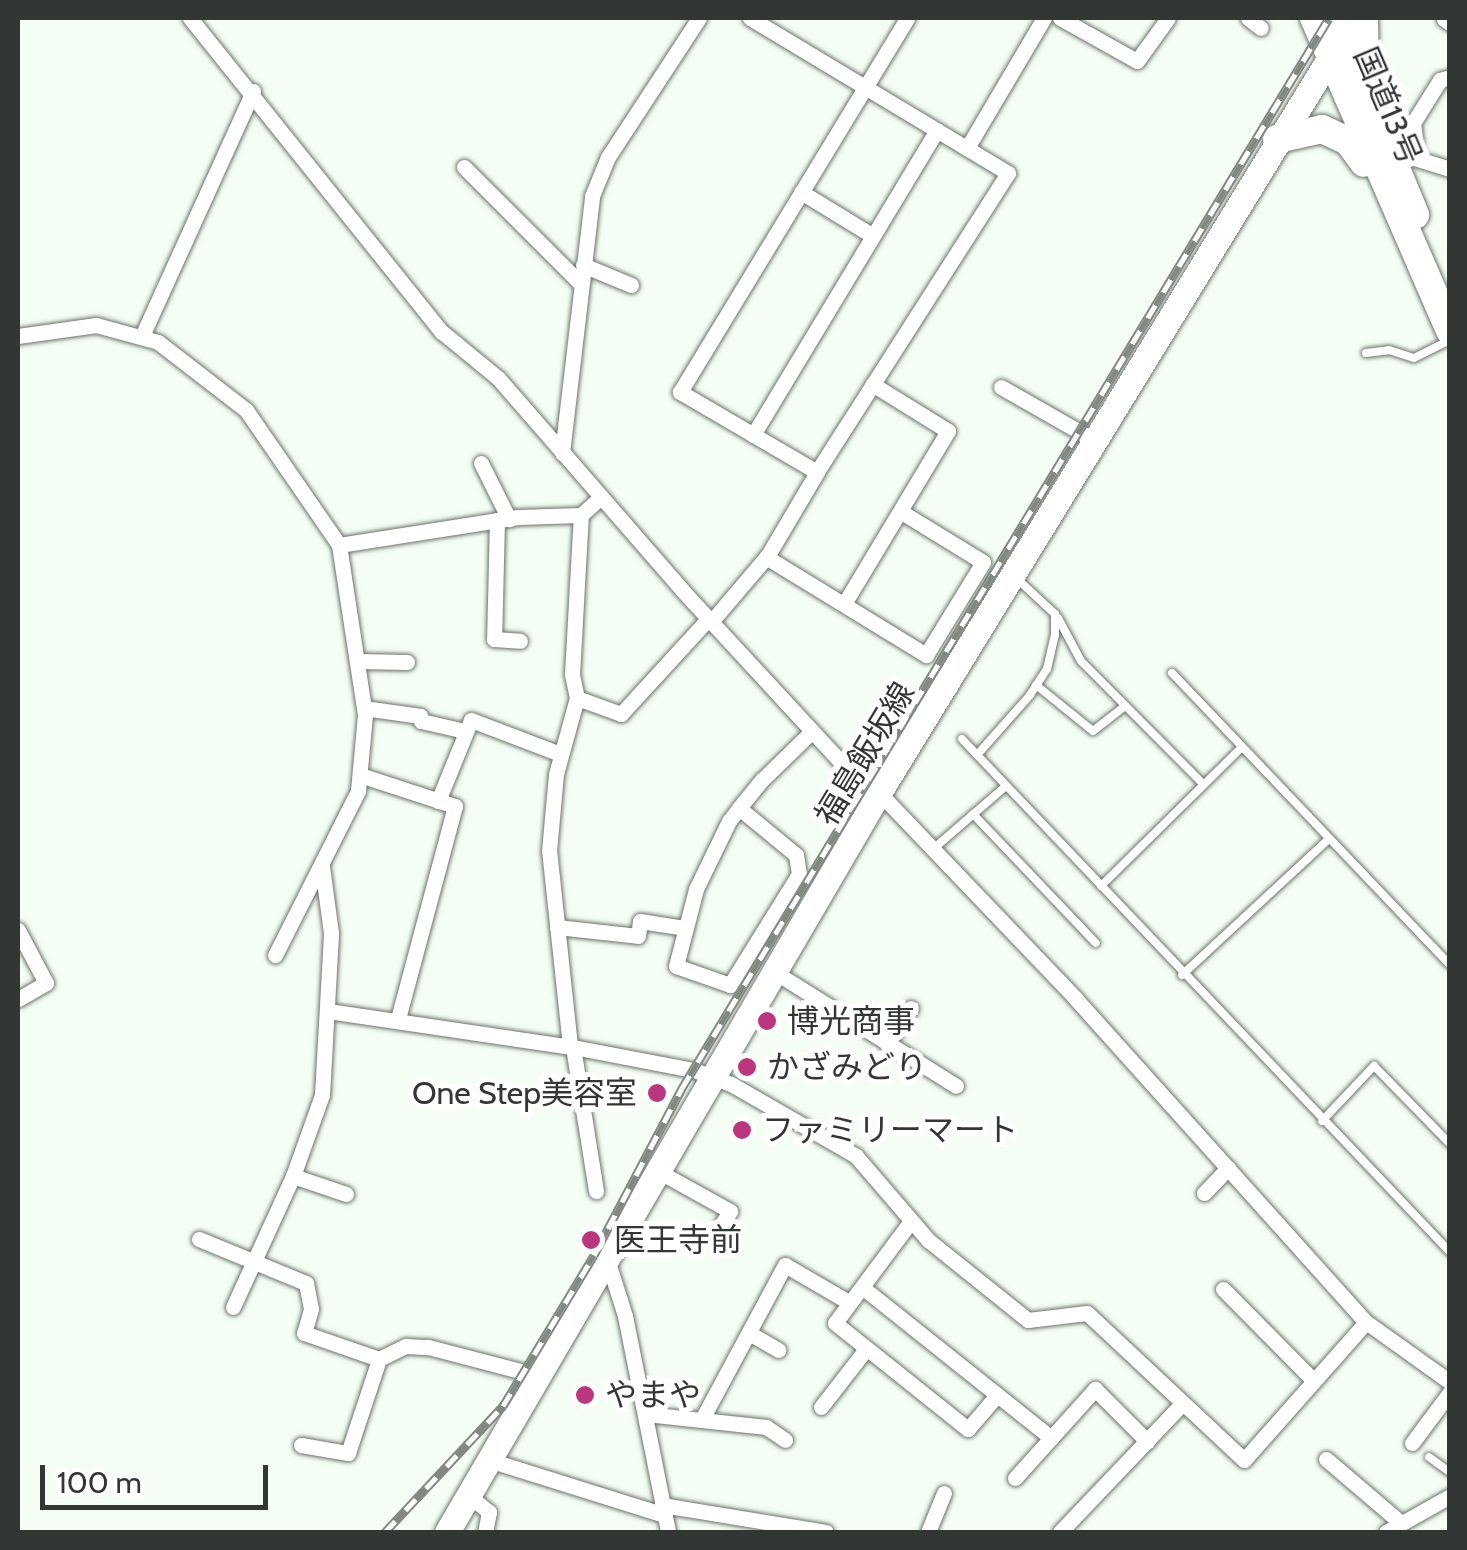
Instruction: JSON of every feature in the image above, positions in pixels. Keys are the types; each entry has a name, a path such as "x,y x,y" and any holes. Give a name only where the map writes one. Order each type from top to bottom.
{"highway":[{"name":"国道13号","path":"1314,18 1339,33 1366,96 1406,157 1450,308"},
{"path":"1364,18 1366,96"},
{"name":"国道13号","path":"1339,33 1424,280 1450,331"},
{"path":"1277,139 1310,128 1348,141 1424,280"}],"main road":[{"name":"福島飯坂線","path":"447,1532 877,796 1339,33"}],"street":[{"path":"190,18 442,332 498,378 600,498 812,731 932,850 1366,1322 1450,1382"},
{"path":"562,453 568,440 567,376 598,178 698,18"},
{"path":"577,698 621,714 766,557 1008,174 750,18"},
{"path":"817,472 680,392 907,18"},
{"path":"966,148 1044,18"},
{"path":"1060,18 1137,62 1168,18"},
{"path":"1450,76 1440,80 1413,124 1406,157 1450,169"},
{"path":"142,336 252,91"},
{"path":"753,435 938,130"},
{"path":"464,167 581,284"},
{"path":"801,192 874,236"},
{"path":"583,265 630,285"},
{"path":"18,336 96,326 142,336 180,357 246,410 339,545 364,708 360,774 354,807 275,955"},
{"path":"844,604 948,431 872,384"},
{"path":"1001,387 1094,440"},
{"path":"482,463 503,520 494,639 520,641"},
{"path":"339,545 503,520 581,516 600,498"},
{"path":"766,557 926,655 983,562 902,513"},
{"path":"581,516 572,674 577,698 560,754 549,851 572,1046 596,1190"},
{"path":"358,662 407,662"},
{"path":"364,708 420,716 421,721 465,731"},
{"path":"438,801 465,731 477,721 560,754"},
{"path":"739,808 796,855 798,874 730,985 676,966 696,889 739,808 812,731"},
{"path":"360,774 455,806 398,1018"},
{"path":"233,1307 258,1261 294,1176 322,1095 332,933 322,866"},
{"path":"556,927 638,936 640,921 685,928"},
{"path":"18,930 46,983 18,999"},
{"path":"774,971 956,1086"},
{"path":"887,1044 911,1008"},
{"path":"328,1011 398,1018 572,1046 712,1075 856,1156 911,1220 1028,1320 1088,1313 1244,1460 1366,1322"},
{"path":"1204,1193 1228,1168"},
{"path":"656,1170 730,1211 717,1232"},
{"path":"294,1176 346,1194"},
{"path":"911,1220 835,1323 968,1429 997,1395"},
{"path":"199,1239 306,1283 311,1309 304,1333 379,1359 406,1346 428,1347 539,1376"},
{"path":"606,1256 646,1414 668,1532"},
{"path":"702,1419 784,1265 850,1303"},
{"path":"862,1286 1051,1438"},
{"path":"1223,1289 1314,1381"},
{"path":"748,1332 779,1350"},
{"path":"821,1407 866,1349"},
{"path":"300,1446 348,1453 379,1359"},
{"path":"1015,1478 1095,1389 1147,1442"},
{"path":"1412,1443 1450,1392"},
{"path":"1060,1532 1182,1404"},
{"path":"646,1414 766,1427 785,1440"},
{"path":"1326,1459 1402,1523"},
{"path":"488,1460 663,1510 826,1532"},
{"path":"928,1532 944,1493"},
{"path":"468,1495 489,1512 486,1532"},
{"path":"1386,1532 1450,1496"}],"lane":[{"path":"1366,352 1389,350 1414,358 1450,340"},
{"path":"1012,574 1056,614 1081,661 1202,784"},
{"path":"976,755 1047,669 1056,614"},
{"path":"1172,673 1450,965"},
{"path":"1036,685 1093,732 1124,706"},
{"path":"962,739 1182,975 1450,1252"},
{"path":"1101,886 1242,748"},
{"path":"932,850 1006,786"},
{"path":"973,814 1096,944"},
{"path":"1182,975 1328,840"},
{"path":"1322,1121 1374,1066 1450,1144"},
{"path":"1428,1457 1450,1472"}],"railway":[{"path":"385,1532 503,1406 594,1255 682,1088 1329,18"}],"place":[{"name":"博光商事","path":"767,1021"},
{"name":"かざみどり","path":"747,1067"},
{"name":"One Step美容室","path":"657,1093"},
{"name":"ファミリーマート","path":"742,1130"},
{"name":"医王寺前","path":"591,1240"},
{"name":"やまや","path":"585,1395"}]}
